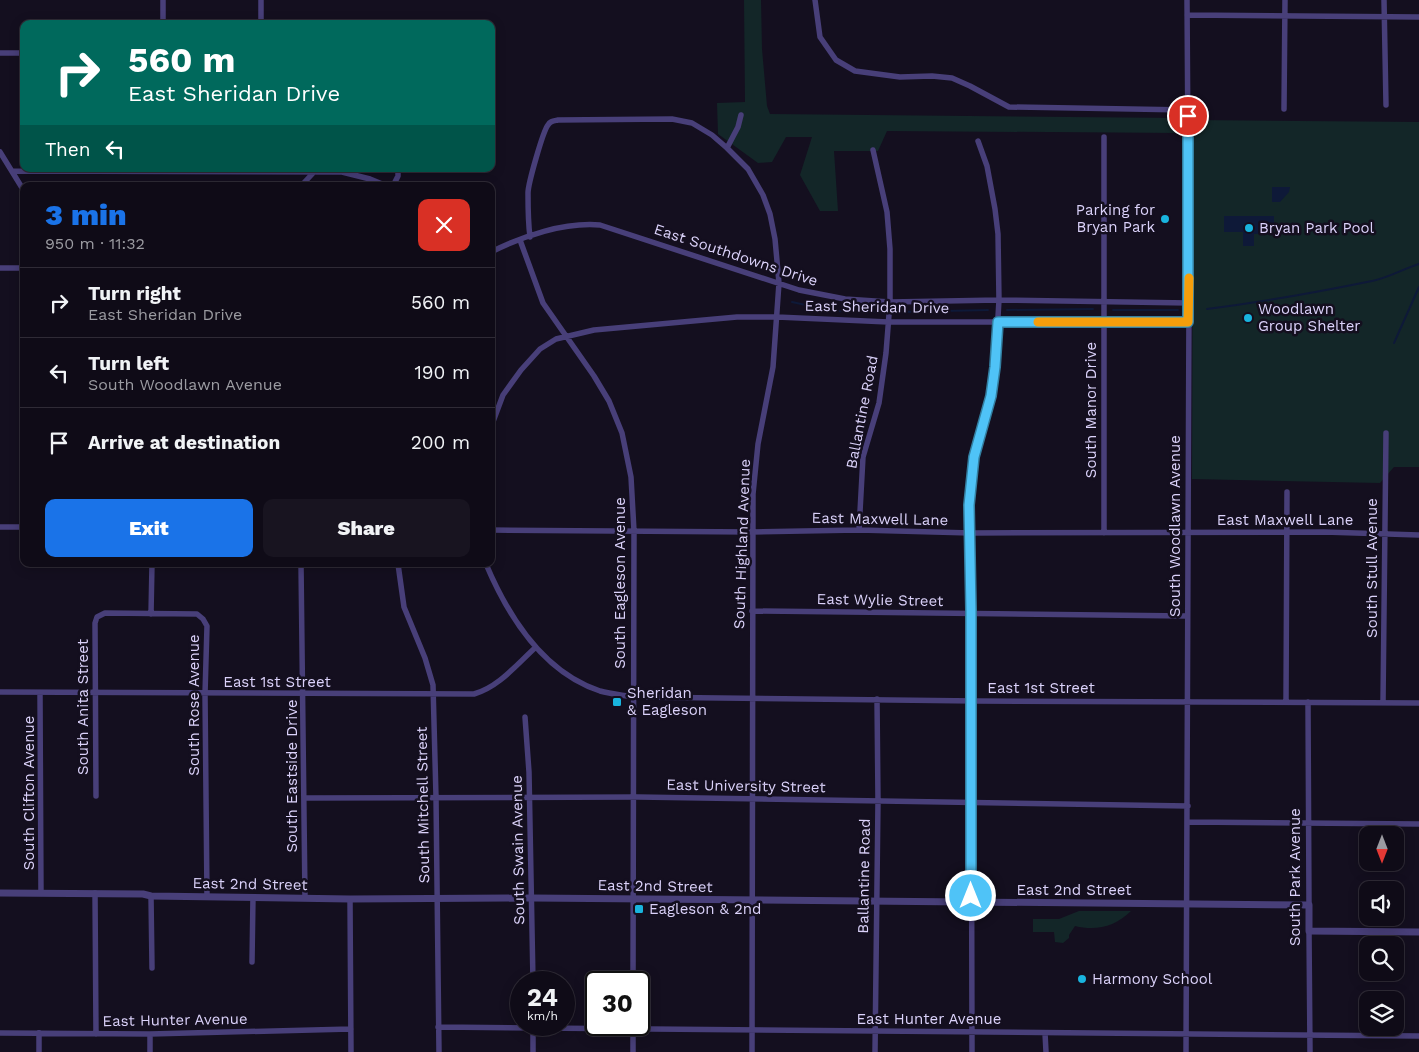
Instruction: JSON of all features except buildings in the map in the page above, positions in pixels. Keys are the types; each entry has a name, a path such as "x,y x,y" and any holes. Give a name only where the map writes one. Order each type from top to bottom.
{"street":[{"path":"163,0 163,20"},
{"path":"261,0 261,20"},
{"path":"815,0 820,37 836,60 854,71 900,77 932,76 952,78 1010,107 1188,110"},
{"name":"South Woodlawn Avenue","path":"1186,1052 1189,303 1187,0"},
{"path":"1284,110 1286,0"},
{"path":"1384,0 1386,105"},
{"path":"1187,14 1419,17"},
{"path":"0,53 20,54"},
{"path":"727,148 738,127 741,116"},
{"name":"South Highland Avenue","path":"530,237 528,192 544,132 552,121 569,119 672,120 692,123 712,135 748,169 763,195 770,214 775,239 779,284 777,317 773,367 766,411 758,444 753,494 752,1052"},
{"name":"South Manor Drive","path":"1104,137 1104,533"},
{"path":"972,1052 971,533 969,505 974,457 991,396 995,367 999,300 996,217 986,166 978,141"},
{"name":"Ballantine Road","path":"859,530 863,457 879,403 886,353 890,302 890,249 887,212 873,150"},
{"path":"0,152 20,184"},
{"path":"12,171 20,171"},
{"path":"305,182 314,172 351,174 377,182"},
{"name":"East Southdowns Drive","path":"495,250 520,240 572,226 600,225 779,284 834,298 890,302 999,300 1189,303"},
{"name":"South Eagleson Avenue","path":"520,240 543,303 594,376 609,401 622,433 631,477 634,531 633,971"},
{"path":"0,268 20,268"},
{"name":"East Sheridan Drive","path":"495,416 503,395 531,358 548,342 567,336 610,328 691,320 777,317 888,322 1188,322"},
{"name":"South Stull Avenue","path":"1383,703 1386,433"},
{"path":"1286,702 1287,492"},
{"path":"0,527 20,527"},
{"name":"East Maxwell Lane","path":"495,530 753,532 859,530 971,533 1287,532 1419,535"},
{"path":"151,614 152,567"},
{"name":"South Eastside Drive","path":"302,567 305,898"},
{"name":"South Mitchell Street","path":"398,567 404,607 428,667 434,695 438,1052"},
{"name":"East 1st Street","path":"487,567 504,604 519,626 559,668 588,686 607,693 633,697 1419,703"},
{"name":"East Wylie Street","path":"752,611 1187,616"},
{"name":"South Anita Street","path":"96,796 95,623 97,617 105,613 151,614"},
{"name":"South Rose Avenue","path":"151,614 193,614 201,617 206,622 204,694 207,897"},
{"name":"East 1st Street","path":"0,692 304,695 474,694 487,691 536,646"},
{"name":"South Clifton Avenue","path":"40,693 41,893"},
{"name":"Ballantine Road","path":"875,1052 878,801 877,700"},
{"name":"South Park Avenue","path":"1308,702 1310,1052"},
{"name":"South Swain Avenue","path":"525,717 530,797 533,971"},
{"name":"East University Street","path":"304,798 751,798 1188,806"},
{"path":"1188,822 1419,824"},
{"name":"East 2nd Street","path":"0,893 95,893 143,894 151,896 350,899 532,898 1309,905"},
{"path":"95,893 96,1034"},
{"path":"151,896 152,968"},
{"path":"252,962 253,897"},
{"path":"350,899 352,1052"},
{"path":"1309,931 1419,932"},
{"name":"East Hunter Avenue","path":"438,1027 510,1026"},
{"name":"East Hunter Avenue","path":"0,1033 150,1034 351,1028"},
{"name":"East Hunter Avenue","path":"650,1028 752,1031 1419,1036"},
{"path":"1045,1033 1046,1052"},
{"path":"39,1034 40,1052"},
{"path":"150,1034 150,1052"},
{"path":"533,1036 533,1052"},
{"path":"633,1036 633,1052"}],"green space":[{"path":"744,0 761,0 762,49 767,106 770,114 1179,118 1182,133 887,131 878,151 834,151 838,211 820,211 800,175 812,137 786,137 772,162 758,163 718,134 717,103 745,102"},
{"path":"1193,120 1419,122 1419,467 1394,467 1380,483 1192,479"},
{"path":"1079,911 1131,911 1118,921 1098,928 1075,926 1069,938 1063,943 1055,942 1054,932 1033,932 1033,919 1059,919"}],"water":[{"path":"1272,187 1290,187 1289,192 1280,202 1272,202"},
{"path":"1224,216 1274,216 1274,233 1254,234 1254,246 1243,246 1243,232 1224,232"}],"waterway":[{"path":"1207,309 1372,281 1419,264"},
{"path":"1394,343 1419,287"},
{"path":"792,302 833,311 879,312"},
{"path":"1007,310 1093,309"},
{"path":"899,312 988,310"},
{"path":"1113,310 1178,310"}],"slow traffic":[{"path":"1038,322 1188,322 1189,278"}],"place":[{"name":"Parking for Bryan Park","path":"1165,219"},
{"name":"Bryan Park Pool","path":"1249,228"},
{"name":"Woodlawn Group Shelter","path":"1248,318"},
{"name":"Sheridan & Eagleson","path":"617,702"},
{"name":"Eagleson & 2nd","path":"639,909"},
{"name":"Harmony School","path":"1082,979"}],"route":[{"path":"971,896 971,533 969,505 974,457 991,396 998,322 1188,322 1188,116"}]}
